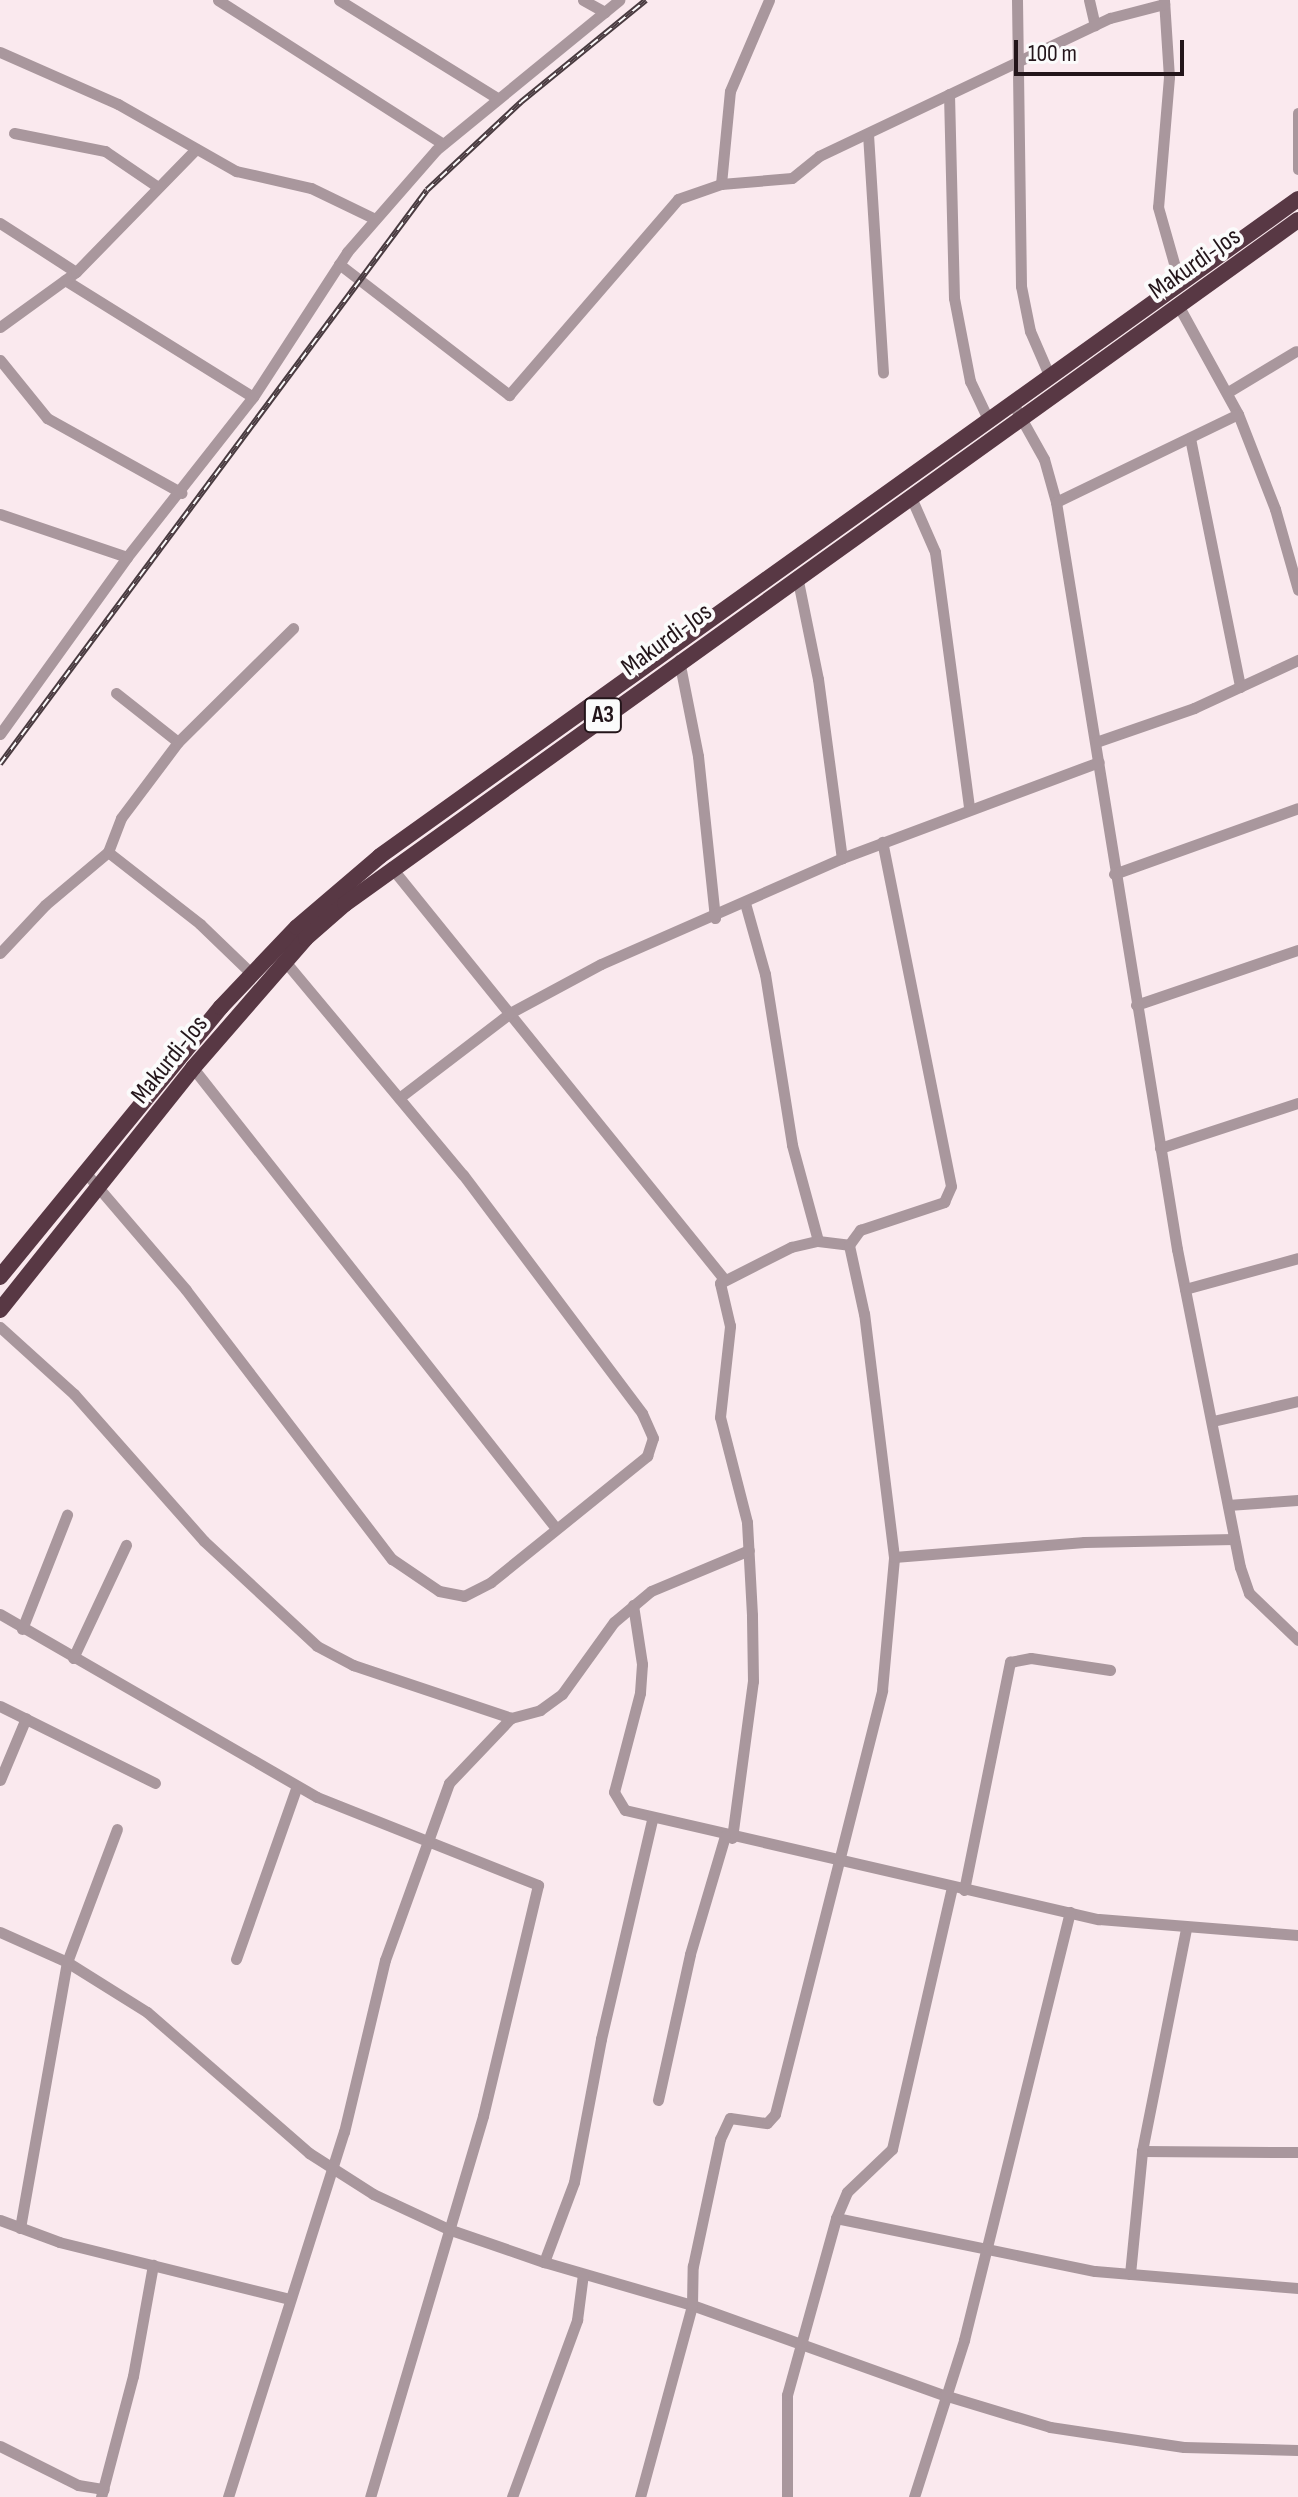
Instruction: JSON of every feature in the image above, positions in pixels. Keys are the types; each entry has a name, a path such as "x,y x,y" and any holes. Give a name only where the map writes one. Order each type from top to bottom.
{"highway":[{"name":"Makurdi-Jos","path":"0,1277 252,974 380,856 1298,199"},
{"name":"Makurdi-Jos","path":"0,1310 193,1068 285,961 391,867 1298,220"}],"street":[{"path":"218,0 443,144"},
{"path":"339,0 497,98"},
{"path":"583,0 605,12"},
{"path":"0,734 127,557 182,493 253,397 339,264 375,219 443,144 619,0"},
{"path":"721,184 730,91 769,0"},
{"path":"1017,0 1021,286 1030,331 1049,375"},
{"path":"1089,0 1095,25"},
{"path":"339,264 509,395 678,199 721,184 792,178 819,156 949,94 1095,25 1164,2 1169,77 1158,207 1180,284"},
{"path":"0,52 118,104 236,171 340,199 375,219"},
{"path":"949,94 954,298 970,381 988,419"},
{"path":"1298,113 1298,169"},
{"path":"14,133 105,151 158,187"},
{"path":"868,134 883,373"},
{"path":"0,327 76,272 196,149"},
{"path":"0,223 76,272"},
{"path":"65,280 253,397"},
{"path":"1178,305 1238,414 1275,509 1298,590"},
{"path":"1228,392 1297,352"},
{"path":"0,360 47,418 182,493"},
{"path":"1012,402 1044,459 1056,502 1160,1148 1234,1539 1249,1593 1298,1640"},
{"path":"1056,502 1238,414"},
{"path":"1190,438 1240,687"},
{"path":"910,495 935,552 969,808"},
{"path":"0,514 127,557"},
{"path":"797,576 818,679 842,858"},
{"path":"0,953 45,905 108,852 121,818 178,742 293,628"},
{"path":"679,660 698,756 715,918"},
{"path":"1096,742 1240,687 1298,660"},
{"path":"116,693 178,742"},
{"path":"399,1098 510,1013 601,964 715,918 842,858 1099,762"},
{"path":"1114,874 1298,808"},
{"path":"640,2497 692,2305 693,2266 720,2139 732,2117 767,2123 775,2114 882,1690 894,1557 864,1314 849,1245 860,1230 944,1202 951,1186 882,842"},
{"path":"108,852 200,924 252,974"},
{"path":"391,867 724,1279"},
{"path":"745,903 765,974 792,1145 818,1241"},
{"path":"1136,1005 1298,950"},
{"path":"85,1172 186,1290 392,1559 439,1591 464,1596 491,1582 555,1527 647,1456 651,1427 399,1098 285,961"},
{"path":"193,1068 555,1527"},
{"path":"1160,1148 1298,1103"},
{"path":"658,2100 690,1954 728,1837 753,1681 747,1522 720,1417 730,1326 720,1290 724,1279 818,1241 849,1245"},
{"path":"1185,1289 1298,1258"},
{"path":"0,1327 74,1394 204,1541 317,1646 353,1665 511,1718"},
{"path":"1213,1421 1298,1401"},
{"path":"1228,1505 1298,1500"},
{"path":"22,1629 67,1515"},
{"path":"894,1557 1069,1543 1234,1539"},
{"path":"73,1658 126,1545"},
{"path":"228,2497 332,2167 385,1960 424,1841 449,1783 511,1718 540,1710 562,1694 614,1622 633,1605 663,1586 749,1550"},
{"path":"633,1605 642,1664 639,1702 614,1792 625,1810 837,1862 1070,1912 1186,1928 1298,1935"},
{"path":"0,1614 297,1786 424,1841 538,1885 513,2004 370,2497"},
{"path":"614,1622 636,1635"},
{"path":"964,1890 1010,1662 1031,1658 1110,1670"},
{"path":"0,1706 155,1783"},
{"path":"0,1780 26,1718"},
{"path":"236,1959 297,1786"},
{"path":"544,2262 574,2182 652,1819"},
{"path":"20,2228 67,1962 117,1829"},
{"path":"787,2497 787,2395 836,2218 847,2192 892,2149 952,1887"},
{"path":"914,2497 988,2248 1070,1912"},
{"path":"1130,2274 1142,2151 1186,1928"},
{"path":"0,1932 67,1962 147,2012 332,2167 448,2229 544,2262 692,2305 944,2395 1106,2437 1184,2447 1298,2450"},
{"path":"1142,2151 1298,2152"},
{"path":"836,2218 1130,2274 1298,2288"},
{"path":"0,2220 153,2265 289,2299"},
{"path":"0,2446 78,2485 102,2493 133,2376 153,2265"},
{"path":"512,2497 577,2320 583,2274"},
{"path":"78,2485 87,2497"}],"railway":[{"path":"0,764 427,190 521,102 646,0"}]}
